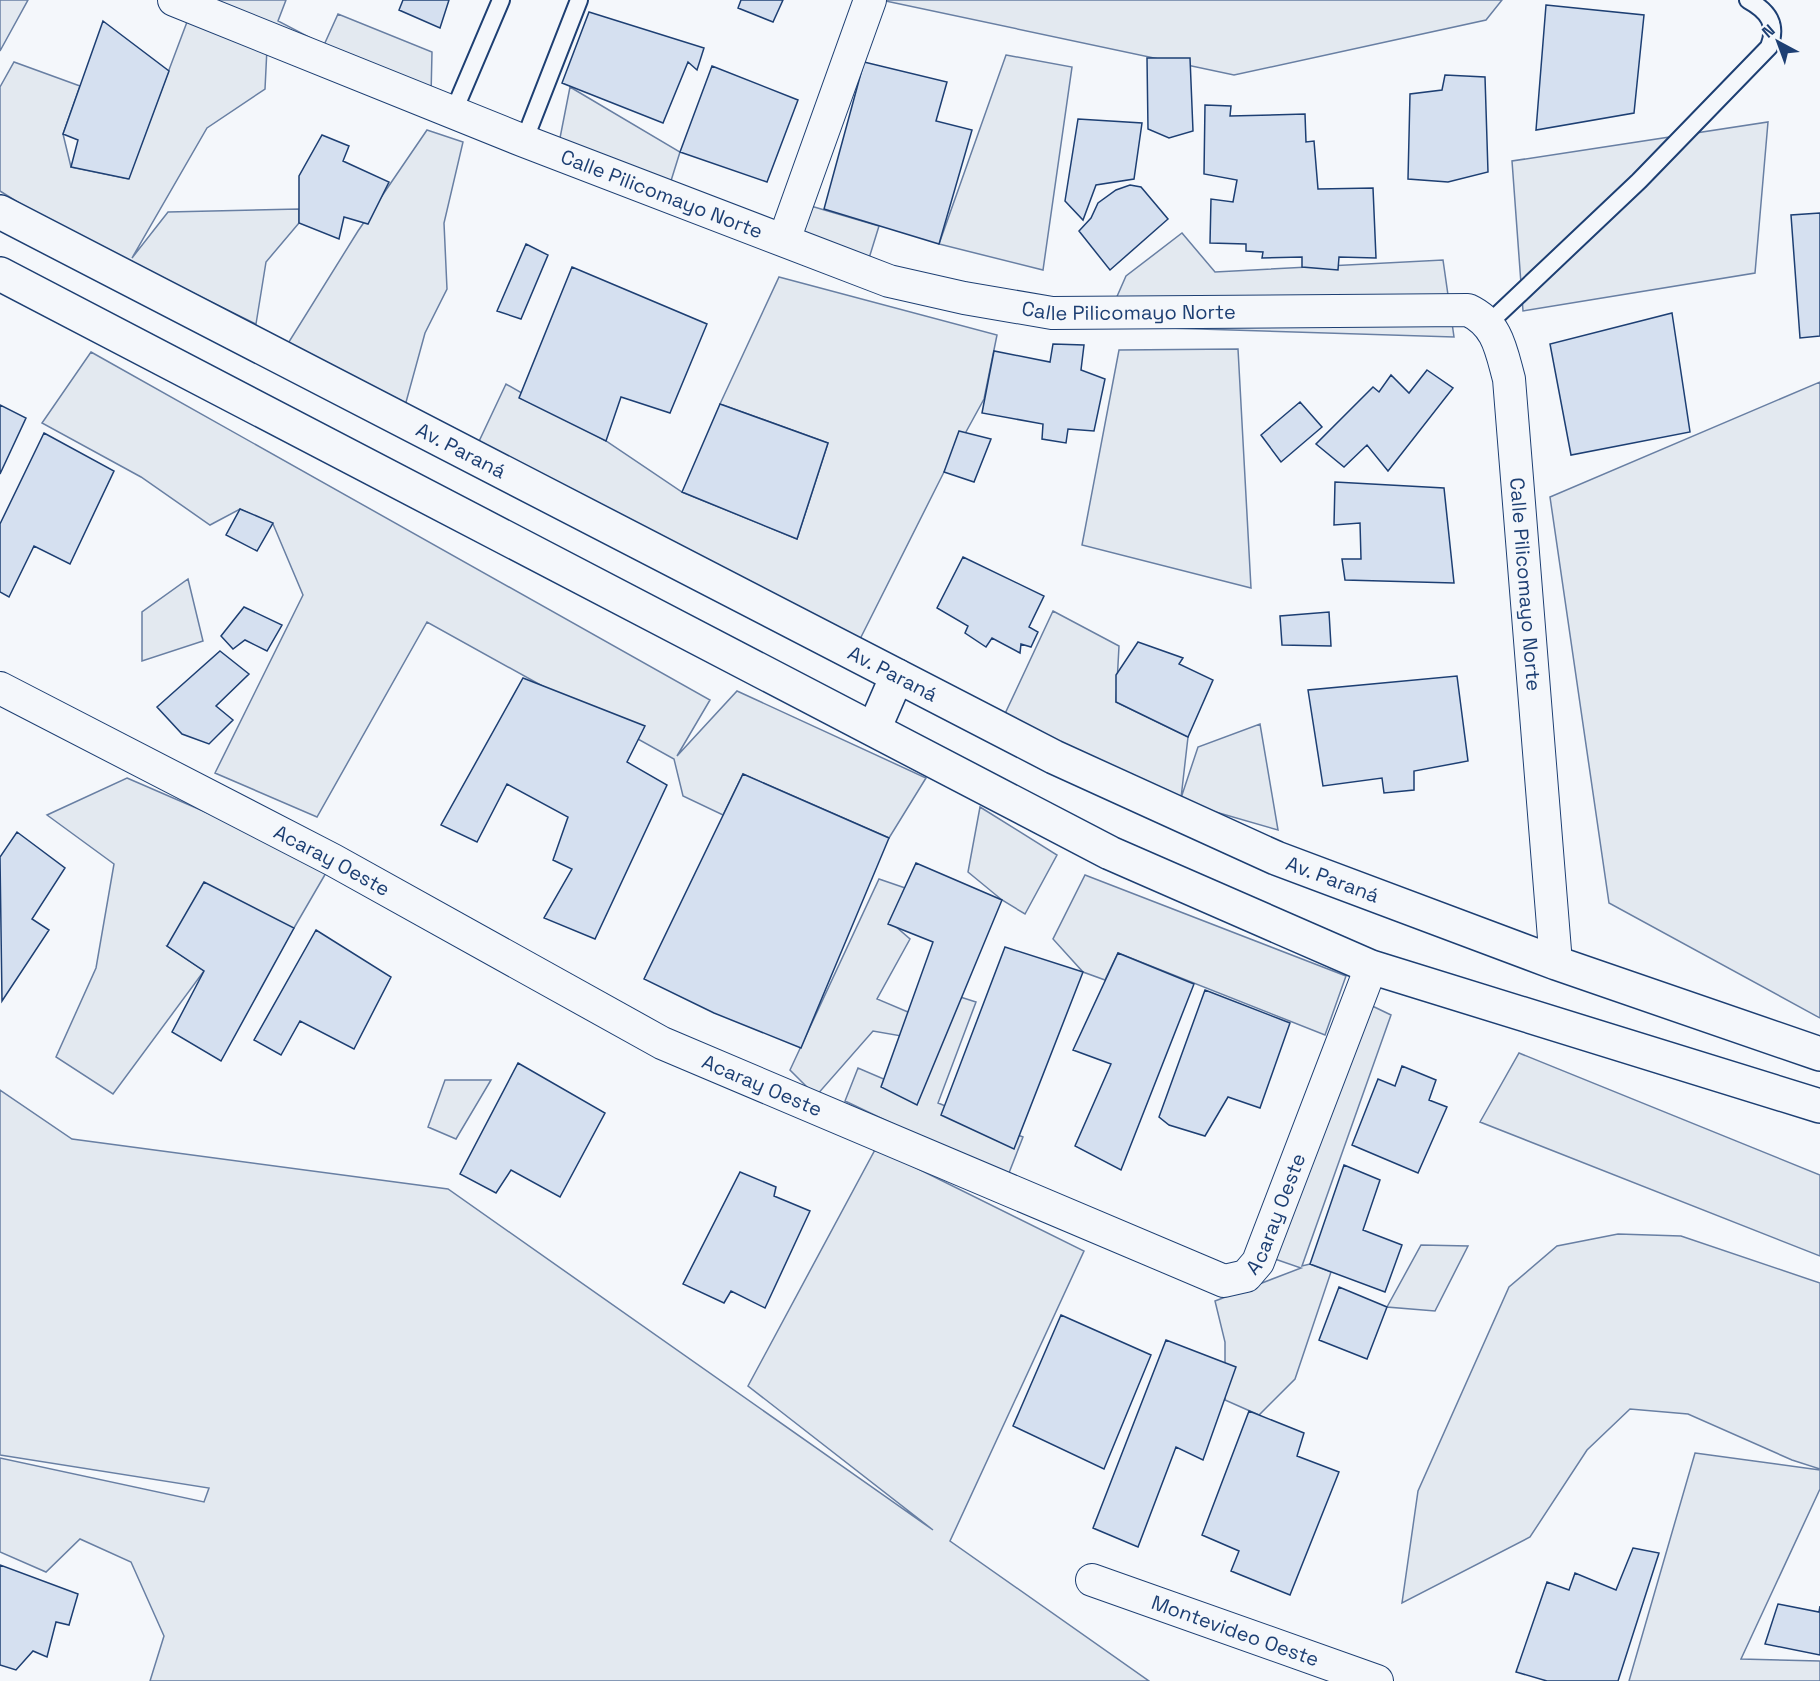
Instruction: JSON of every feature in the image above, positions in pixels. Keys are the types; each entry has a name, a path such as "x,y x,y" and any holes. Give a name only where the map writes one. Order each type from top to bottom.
{"street":[{"name":"Calle Pilicomayo Norte","path":"174,0 524,141 889,281 964,298 1052,313 1468,310 1489,323 1500,347 1509,379 1557,963"},
{"path":"784,240 870,0"},
{"name":"Av. Paraná","path":"0,212 1053,757 1276,858 1557,963 1820,1054"},
{"path":"0,274 1110,853 1371,967 1820,1106"},
{"path":"874,729 897,676"},
{"name":"Acaray Oeste","path":"0,688 333,860 662,1043 1224,1281 1246,1276 1258,1262 1371,967"},
{"name":"Montevideo Oeste","path":"1092,1580 1377,1681"}],"lane":[{"path":"453,112 501,0"},
{"path":"524,141 579,0"},
{"path":"1489,323 1640,181 1769,47 1774,28 1771,21 1766,12 1748,0"}],"shaded area":[{"path":"0,0 28,0 0,51"},
{"path":"202,0 286,0 278,21 324,45 338,14 432,52 431,96"},
{"path":"881,0 1502,0 1486,20 1234,75"},
{"path":"190,14 267,48 265,89 207,128 132,258 168,212 299,209 299,223 266,262 256,324 130,262 124,269 0,191 0,87 14,62 80,86 63,134 71,167 128,179"},
{"path":"1006,55 1072,67 1043,270 939,244"},
{"path":"570,87 680,152 670,184 559,143"},
{"path":"1768,122 1755,273 1523,311 1512,161"},
{"path":"427,130 463,142 444,223 447,289 425,333 405,406 287,345 358,231"},
{"path":"804,204 879,226 866,268 783,228"},
{"path":"1182,233 1215,272 1443,260 1454,337 1104,326 1126,276"},
{"path":"779,277 997,335 984,399 944,472 855,649 474,452 506,384 606,441 682,492 797,539 828,443 720,404"},
{"path":"1238,349 1251,588 1082,545 1119,350"},
{"path":"91,352 710,700 677,756 737,691 926,778 889,838 743,774 723,815 683,796 674,759 427,622 317,817 215,773 303,595 273,524 240,509 210,525 141,477 42,423"},
{"path":"1820,382 1820,1018 1609,903 1550,497"},
{"path":"188,579 203,641 142,661 142,612"},
{"path":"1053,611 1119,646 1116,702 1188,737 1181,798 1198,747 1260,724 1278,830 1181,802 1003,718"},
{"path":"127,778 330,866 294,928 167,946 204,971 113,1094 56,1057 96,968 114,864 47,815"},
{"path":"980,807 1057,855 1025,914 1002,900 968,872"},
{"path":"1085,875 1346,976 1325,1035 1118,953 1105,980 1083,972 1053,939"},
{"path":"879,879 911,890 894,925 910,939 877,999 915,1015 907,1037 873,1031 816,1096 790,1070"},
{"path":"954,995 976,1002 938,1103 1023,1137 1007,1178 845,1101 858,1068 914,1092"},
{"path":"1366,1003 1391,1015 1302,1266 1310,1264 1331,1272 1295,1379 1259,1415 1225,1400 1225,1342 1215,1301 1301,1268 1272,1258"},
{"path":"1519,1053 1820,1175 1820,1256 1480,1122"},
{"path":"445,1080 491,1080 456,1139 428,1127"},
{"path":"0,1090 72,1139 448,1189 933,1530 748,1386 876,1148 1084,1251 950,1541 1149,1681 150,1681 164,1636 131,1562 80,1539 46,1572 0,1552 0,1458 204,1502 209,1488 0,1455"},
{"path":"1618,1234 1681,1236 1820,1283 1820,1469 1792,1460 1688,1414 1630,1409 1587,1450 1530,1537 1402,1603 1418,1491 1509,1287 1557,1246"},
{"path":"1421,1245 1468,1246 1435,1311 1387,1307"},
{"path":"1695,1453 1820,1470 1820,1489 1741,1659 1820,1661 1820,1681 1629,1681"}],"building":[{"path":"403,0 449,0 440,28 399,10"},
{"path":"741,0 783,0 773,22 738,8"},
{"path":"1546,5 1644,15 1634,113 1536,130"},
{"path":"589,12 704,48 697,70 688,62 663,123 562,83"},
{"path":"103,21 169,71 129,179 71,167 78,140 63,134"},
{"path":"1147,58 1190,58 1193,131 1169,138 1148,129"},
{"path":"864,62 947,82 936,121 972,130 939,244 824,209"},
{"path":"712,66 798,100 767,182 680,152"},
{"path":"1445,75 1485,77 1488,172 1448,182 1408,179 1410,94 1442,90"},
{"path":"1205,105 1231,106 1230,116 1305,114 1306,142 1314,141 1318,189 1373,188 1376,258 1339,257 1338,270 1302,267 1302,257 1262,258 1263,252 1246,251 1246,244 1210,243 1211,199 1233,202 1237,180 1204,174"},
{"path":"1078,119 1142,123 1134,179 1096,185 1083,220 1065,201"},
{"path":"322,135 349,146 343,161 389,182 368,224 344,217 339,239 299,223 299,176"},
{"path":"1130,185 1141,187 1168,219 1110,270 1079,231 1091,218 1098,203 1116,190"},
{"path":"1820,213 1820,336 1800,338 1791,215"},
{"path":"526,244 548,255 521,319 497,311"},
{"path":"572,267 707,324 670,413 621,397 606,441 519,398"},
{"path":"1672,313 1690,432 1571,455 1550,344"},
{"path":"1053,344 1084,345 1081,370 1105,379 1094,431 1068,429 1066,443 1042,439 1043,424 982,413 994,351 1050,362"},
{"path":"1427,370 1453,388 1388,471 1367,445 1344,467 1316,444 1373,387 1379,392 1391,375 1409,393"},
{"path":"1300,402 1322,427 1281,462 1261,435"},
{"path":"720,404 828,443 797,539 682,492"},
{"path":"0,405 26,418 0,474"},
{"path":"959,431 991,439 974,482 944,472"},
{"path":"44,433 114,471 70,564 34,546 9,597 0,592 0,524"},
{"path":"1335,482 1444,488 1454,583 1345,580 1342,559 1361,559 1360,523 1334,525"},
{"path":"240,509 273,523 257,551 226,535"},
{"path":"963,557 1044,596 1029,627 1038,632 1031,647 1021,644 1020,653 992,638 986,647 965,633 968,626 937,608"},
{"path":"244,607 282,625 267,651 245,640 233,649 221,636"},
{"path":"1329,612 1331,646 1282,645 1280,616"},
{"path":"1138,642 1183,658 1179,664 1213,680 1188,737 1116,702 1116,675"},
{"path":"220,651 249,674 216,706 233,720 209,744 182,734 157,707"},
{"path":"1457,676 1468,761 1414,771 1414,790 1384,793 1382,778 1323,786 1308,690"},
{"path":"523,678 645,726 627,762 667,785 595,939 544,918 572,869 553,860 568,817 507,784 477,842 441,825"},
{"path":"743,774 889,838 801,1048 714,1013 644,979"},
{"path":"17,832 65,868 32,919 49,930 2,1001 0,857"},
{"path":"916,863 1002,900 917,1105 881,1087 933,942 888,924"},
{"path":"204,882 294,928 221,1061 172,1032 204,971 167,946"},
{"path":"316,930 391,977 354,1049 300,1021 281,1055 254,1040"},
{"path":"1005,947 1083,972 1014,1149 941,1115"},
{"path":"1118,953 1194,984 1121,1170 1075,1146 1111,1064 1073,1050"},
{"path":"1205,990 1290,1023 1260,1108 1228,1097 1205,1136 1169,1125 1159,1117"},
{"path":"518,1063 605,1113 560,1197 511,1170 496,1193 460,1174"},
{"path":"1402,1066 1436,1080 1429,1100 1447,1107 1418,1173 1352,1145 1378,1079 1395,1086"},
{"path":"1344,1165 1380,1180 1363,1230 1402,1245 1385,1292 1310,1264"},
{"path":"740,1172 776,1187 774,1196 810,1211 765,1308 731,1291 724,1303 683,1284"},
{"path":"1339,1287 1387,1307 1367,1359 1319,1340"},
{"path":"1061,1315 1151,1355 1104,1469 1013,1426"},
{"path":"1166,1340 1236,1367 1203,1460 1176,1447 1138,1547 1093,1528"},
{"path":"1249,1411 1304,1433 1297,1456 1339,1472 1290,1595 1231,1571 1239,1551 1202,1535"},
{"path":"1633,1548 1659,1553 1618,1681 1547,1681 1516,1672 1547,1582 1569,1590 1575,1573 1616,1590"},
{"path":"0,1565 78,1594 69,1625 56,1622 47,1657 33,1651 16,1670 0,1665"},
{"path":"1778,1604 1819,1612 1820,1606 1820,1655 1765,1644"}]}
